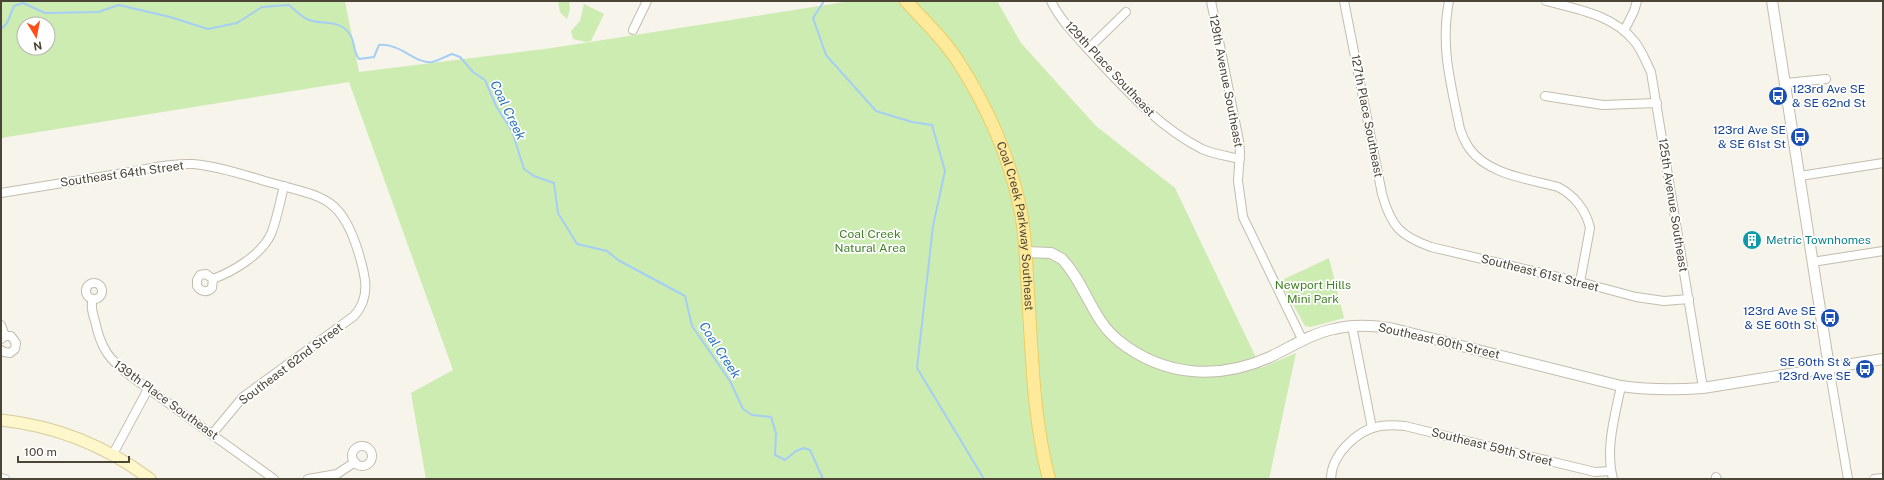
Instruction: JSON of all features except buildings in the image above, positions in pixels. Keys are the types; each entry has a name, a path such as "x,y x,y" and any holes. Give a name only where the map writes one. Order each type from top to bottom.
{"main road":[{"name":"Coal Creek Parkway Southeast","path":"906,1 942,40 959,62 996,134 1016,190 1021,209 1026,252 1034,396 1042,449 1049,479"},
{"path":"1,420 32,424 70,434 113,454 150,479"}],"street":[{"path":"633,30 647,1"},
{"name":"129th Place Southeast","path":"1051,1 1061,17 1088,49 1143,108 1158,121 1202,149 1240,159"},
{"name":"129th Avenue Southeast","path":"1214,1 1238,141 1240,159 1238,181 1243,217 1302,339"},
{"name":"127th Place Southeast","path":"1344,1 1382,194 1387,212 1397,229"},
{"path":"1449,1 1446,24 1445,57 1460,129 1469,148 1476,156 1497,170 1565,190 1583,209 1590,228 1580,282"},
{"name":"125th Avenue Southeast","path":"1546,1 1586,12 1608,20 1624,31 1635,42 1651,72 1702,388"},
{"path":"1624,31 1634,11 1637,1"},
{"path":"1772,1 1786,83 1812,262 1848,479"},
{"path":"1088,49 1126,12"},
{"path":"1786,83 1826,78"},
{"path":"1545,96 1603,105 1657,103"},
{"path":"1800,176 1883,163"},
{"name":"Southeast 64th Street","path":"1,193 178,164 207,167 284,186 319,196 329,201 342,214 353,237 364,273 366,293"},
{"path":"213,279 241,265 266,242 276,221 284,186"},
{"name":"Southeast 61st Street","path":"1397,229 1418,243 1431,247 1650,300 1688,299"},
{"path":"1812,262 1883,251"},
{"name":"Southeast 60th Street","path":"1026,252 1051,253 1062,259 1108,331 1129,348 1170,368 1195,372 1230,370 1258,362 1302,339 1333,329 1352,326 1376,326 1394,329 1621,386 1663,390 1702,388 1883,359"},
{"name":"Southeast 62nd Street","path":"212,434 243,397 354,316 361,309 366,293"},
{"name":"139th Place Southeast","path":"92,299 93,313 100,342 110,359 119,368 274,479"},
{"path":"1,325 3,337 14,338 16,346 10,352 4,352 1,350"},
{"path":"1331,479 1333,466 1342,449 1349,442 1372,428 1352,326"},
{"path":"1612,475 1611,438 1621,386"},
{"path":"113,454 148,389"},
{"name":"Southeast 59th Street","path":"1372,428 1380,426 1405,426 1588,471 1612,475"},
{"path":"308,479 337,474 355,462"},
{"path":"1,478 5,479"},
{"path":"1874,479 1883,478"}],"green space":[{"name":"Coal Creek Natural Area","path":"1,1 345,1 359,72 552,48 851,1 997,1 1021,43 1096,126 1175,188 1261,368 1296,353 1269,479 426,479 411,393 453,370 349,82 1,138"},
{"path":"558,1 569,2 570,9 567,19 560,12"},
{"path":"584,4 604,14 591,41 586,42 573,39 571,31 580,21"},
{"name":"Newport Hills Mini Park","path":"1329,258 1344,318 1311,327 1305,326 1280,281"}],"waterway":[{"path":"824,1 813,18 826,55 876,111 912,122 932,125 945,171 933,226 917,368 984,479"},
{"name":"Coal Creek","path":"1,29 7,23 14,6 23,3 45,13 98,12 119,5 170,17 208,29 237,23 262,7 289,5 306,19 335,24 345,29 353,40 355,52 359,59 374,57 379,45 394,47 426,62 432,62 452,54 460,57 473,72 485,80 496,106 512,131 524,169 534,176 554,183 558,213 577,244 607,251 618,260 685,296 692,326 730,381 743,409 752,415 771,417 776,433 775,455 785,460 796,451 804,448 810,450 823,479"}],"place":[{"name":"123rd Ave SE & SE 62nd St","path":"1778,96"},
{"name":"123rd Ave SE & SE 61st St","path":"1800,137"},
{"name":"Metric Townhomes","path":"1752,240"},
{"name":"123rd Ave SE & SE 60th St","path":"1830,318"},
{"name":"SE 60th St & 123rd Ave SE","path":"1865,369"}]}
